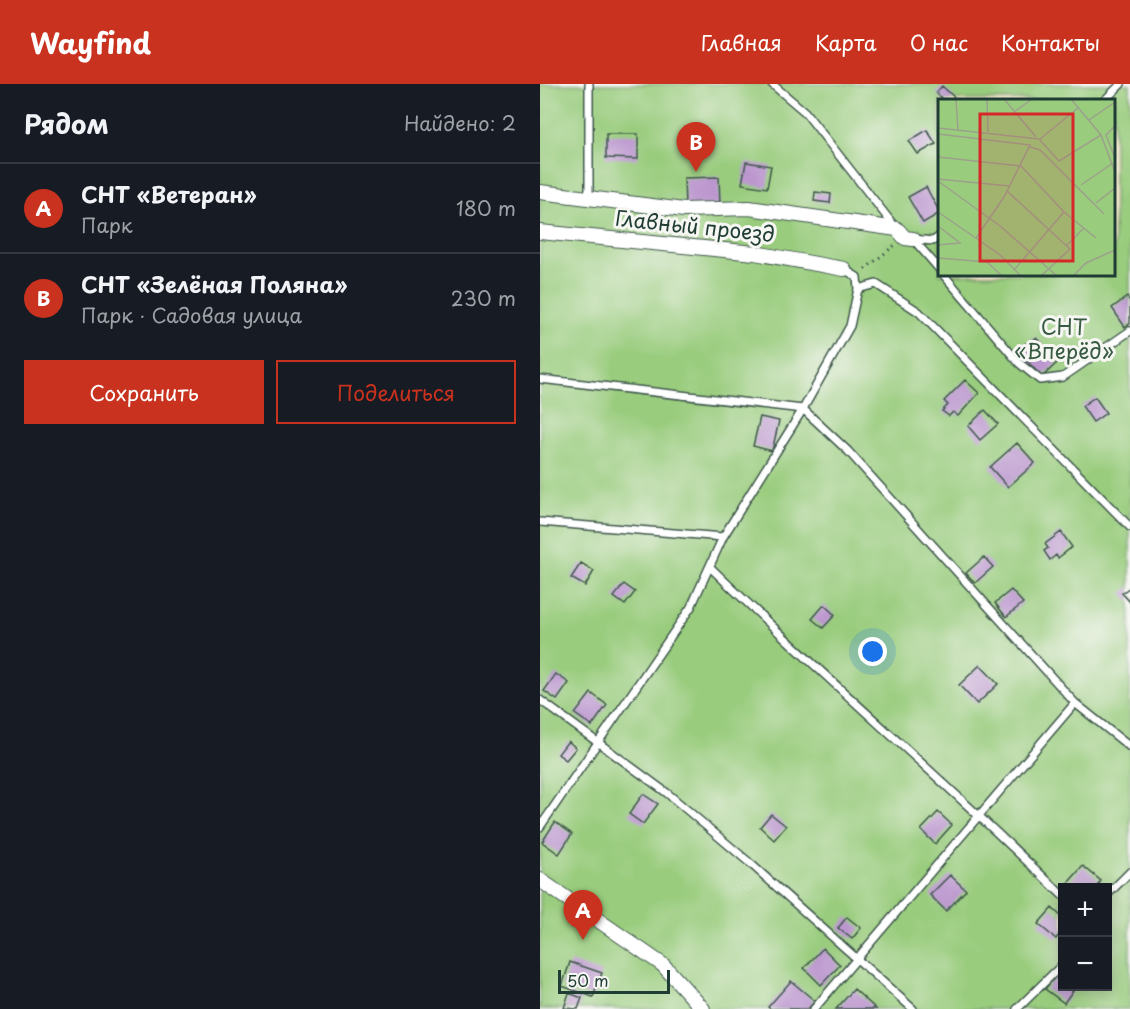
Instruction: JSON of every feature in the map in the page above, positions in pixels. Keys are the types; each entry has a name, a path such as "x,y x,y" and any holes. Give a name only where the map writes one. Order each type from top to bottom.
{"street":[{"path":"540,192 589,196 684,210 749,208 905,235"},
{"name":"Главный проезд","path":"540,232 755,253 844,269"},
{"path":"540,880 663,965 703,1009"}],"lane":[{"path":"589,84 589,196"},
{"path":"772,84 805,112 905,235 938,269"},
{"path":"1106,99 1121,84"},
{"path":"905,235 933,241 938,237"},
{"path":"540,827 690,607 723,537 803,409 850,326 858,289 857,277 844,269"},
{"path":"946,276 1019,363 1040,380 1063,377 1130,331"},
{"path":"858,289 876,284 919,312 1130,527"},
{"path":"540,379 803,409 848,451 1075,703 1130,747"},
{"path":"540,522 723,537"},
{"path":"710,567 779,634 980,815 1058,891"},
{"path":"540,700 667,793 751,864 913,1009"},
{"path":"814,1009 855,958 1075,703"},
{"path":"1112,889 1130,872"},
{"path":"1017,1009 1058,969"}],"path":[{"path":"857,277 905,235"}],"green space":[{"name":"СНТ «Вперёд»","path":"540,84 1130,84 1130,1009 540,1009"}],"building":[{"path":"942,86 954,97 943,99 936,93"},
{"path":"927,130 936,144 918,154 909,141"},
{"path":"606,134 638,134 638,159 606,158"},
{"path":"746,162 771,166 767,188 742,184"},
{"path":"719,177 720,205 685,207 684,178"},
{"path":"926,187 938,209 938,214 923,223 908,197"},
{"path":"815,192 831,194 830,203 814,201"},
{"path":"1127,297 1130,301 1130,324 1125,327 1112,308"},
{"path":"1036,338 1059,361 1042,377 1016,349"},
{"path":"965,380 979,393 958,416 953,412 949,416 942,411 948,405 944,401"},
{"path":"1095,397 1106,413 1093,422 1082,406"},
{"path":"985,410 998,424 980,440 968,426"},
{"path":"760,417 779,421 772,451 753,446"},
{"path":"1017,443 1035,463 1008,487 990,467"},
{"path":"1061,532 1072,547 1058,558 1056,555 1050,560 1044,551 1048,548 1045,544"},
{"path":"984,557 993,567 975,583 966,573"},
{"path":"581,563 594,571 585,586 571,578"},
{"path":"624,584 635,592 625,605 614,597"},
{"path":"1130,587 1130,602 1122,593"},
{"path":"1011,590 1023,603 1006,617 995,603"},
{"path":"824,605 835,615 823,628 812,619"},
{"path":"980,665 998,684 977,704 959,685"},
{"path":"556,674 569,683 557,700 544,691"},
{"path":"591,693 607,705 592,726 575,714"},
{"path":"568,741 576,748 566,760 558,754"},
{"path":"643,794 658,804 643,824 629,814"},
{"path":"938,812 952,825 935,844 921,830"},
{"path":"771,814 786,826 774,840 760,827"},
{"path":"555,822 572,834 559,854 542,842"},
{"path":"1083,866 1101,881 1100,883 1068,883"},
{"path":"950,875 966,890 946,911 930,895"},
{"path":"1052,908 1058,913 1058,936 1056,939 1038,924"},
{"path":"847,917 861,928 852,939 838,928"},
{"path":"823,948 840,965 821,985 804,968"},
{"path":"570,962 602,973 593,997 562,986"},
{"path":"1058,973 1058,991 1072,991 1064,1003 1045,989"},
{"path":"791,981 815,1001 808,1009 771,1009 768,1007"},
{"path":"854,989 876,1009 836,1009"},
{"path":"569,993 582,998 578,1009 564,1008"}],"place":[{"name":"СНТ «Зелёная Поляна»","path":"696,172"},
{"name":"СНТ «Ветеран»","path":"583,940"}]}
